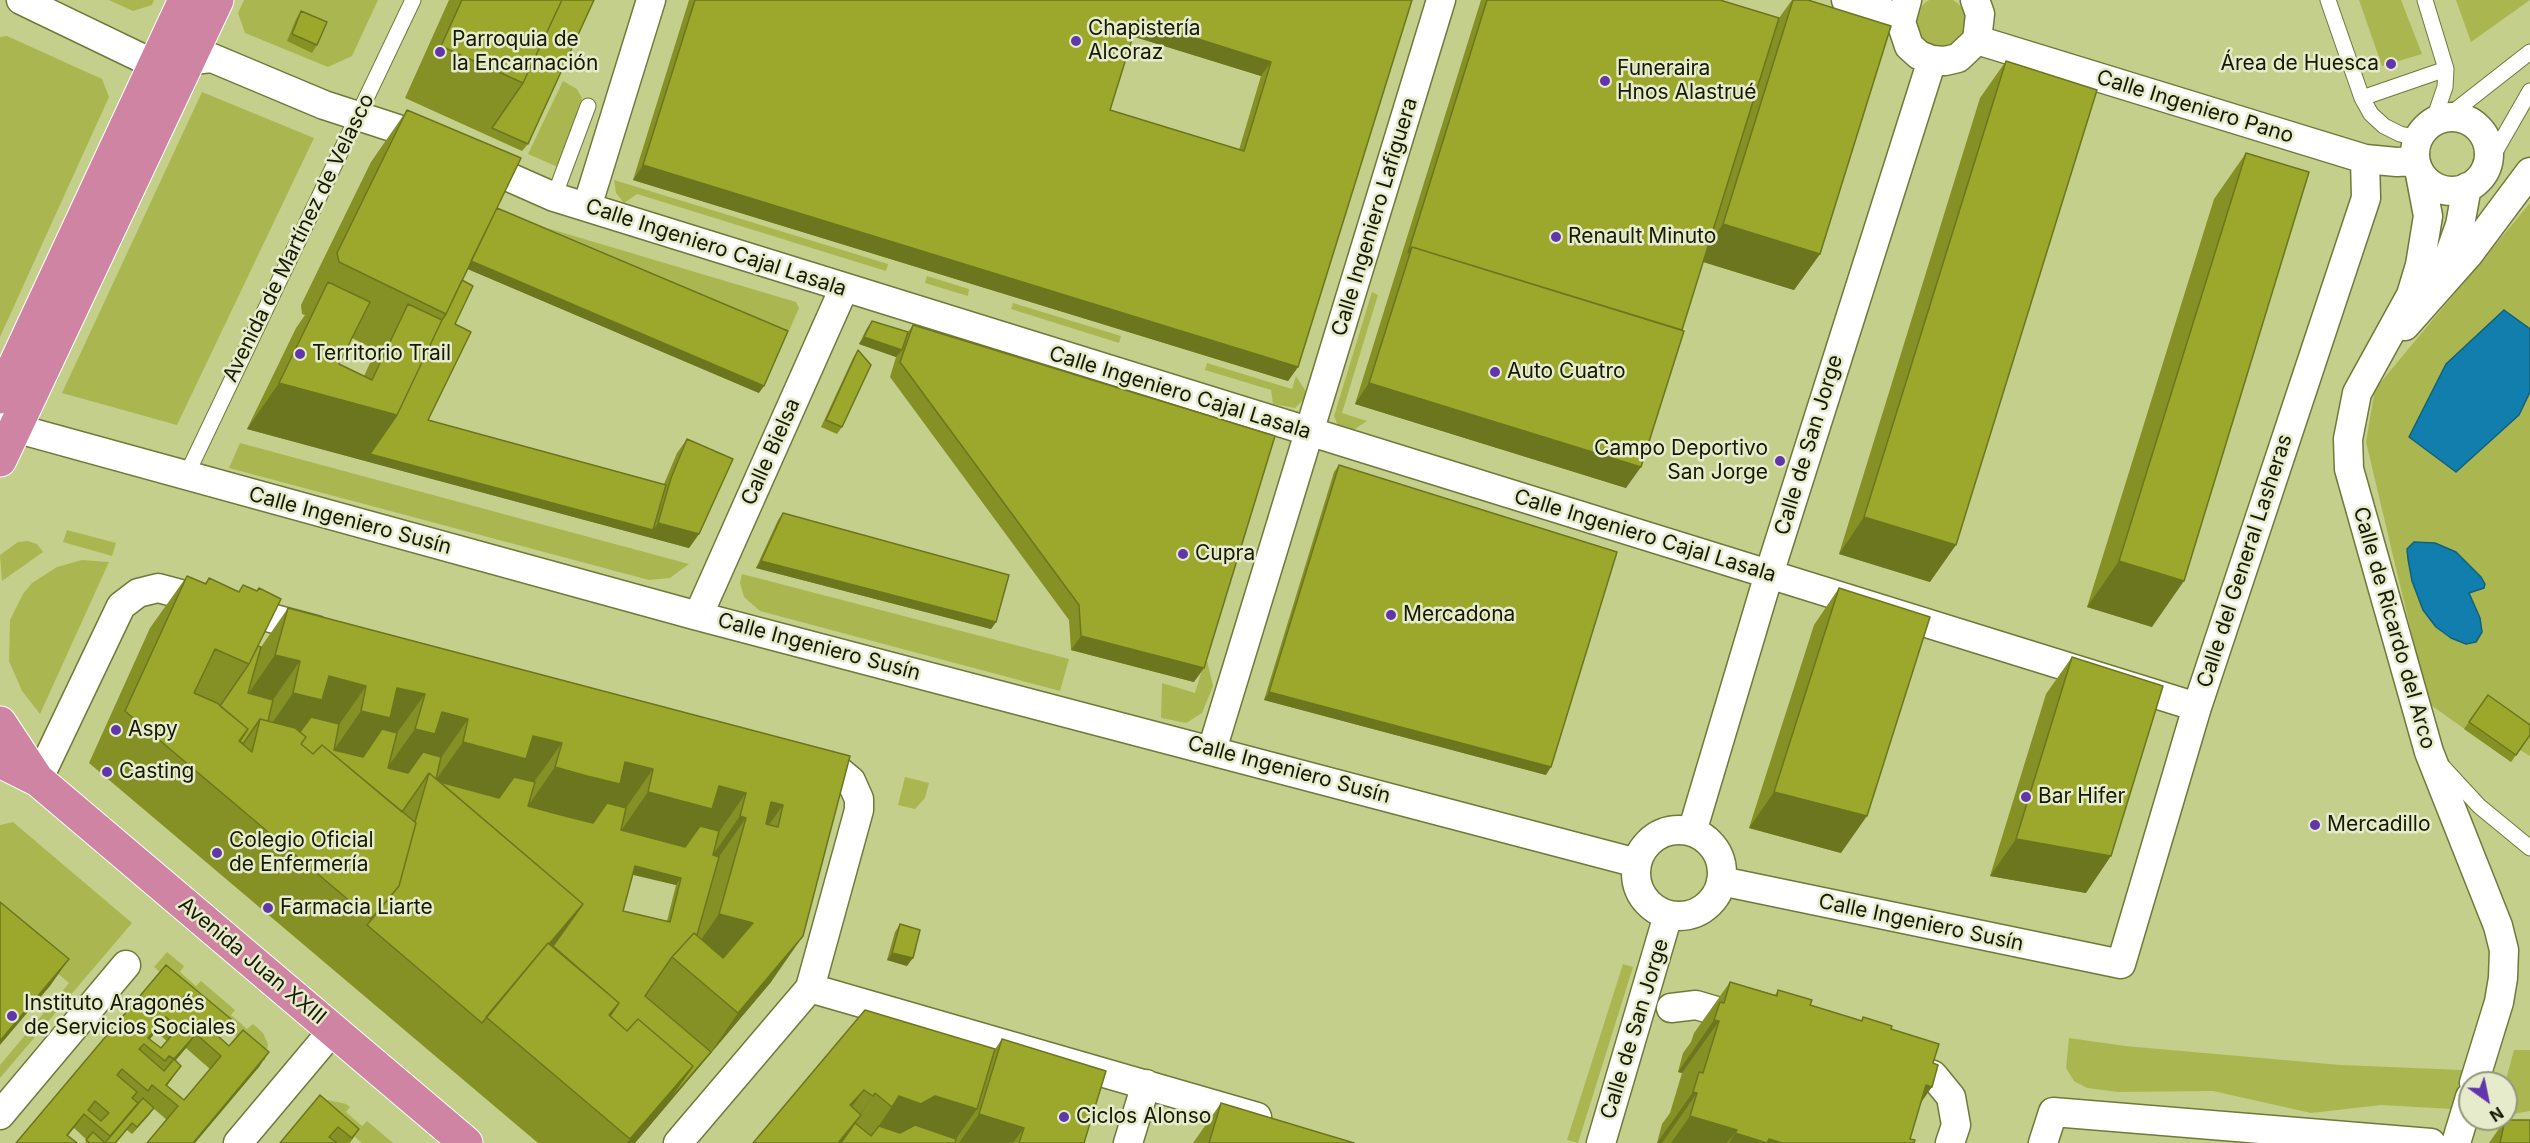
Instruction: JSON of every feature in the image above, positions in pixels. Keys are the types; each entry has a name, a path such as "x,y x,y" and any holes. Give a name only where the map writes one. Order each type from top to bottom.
{"highway":[{"path":"4,421 165,68 185,0"},
{"path":"0,460 4,421 165,68 217,0"},
{"name":"Avenida Juan XXIII","path":"0,723 38,780"},
{"name":"Avenida Juan XXIII","path":"0,761 38,780 466,1143"}],"street":[{"path":"21,0 165,68"},
{"path":"587,207 651,0"},
{"name":"Calle Ingeniero Lafiguera","path":"1212,750 1441,0"},
{"path":"1846,0 1880,10 1904,11 1909,46 1919,55 1932,60 1945,61 1958,58 1988,0"},
{"name":"Calle Ingeniero Pano","path":"1977,22 2365,159 2397,162 2427,142"},
{"name":"Calle Ingeniero Cajal Lasala","path":"165,68 212,58 356,116 401,129 554,197 1309,434 2197,707"},
{"name":"Calle de San Jorge","path":"1692,832 1769,574 1932,60"},
{"path":"2432,296 2448,262 2479,175 2487,144 2480,130 2469,121 2427,142 2431,185 2445,190 2479,175 2509,175 2530,170"},
{"name":"Calle de Ricardo del Arco","path":"2427,142 2428,216 2420,265 2411,295 2357,393 2351,414 2348,439 2349,469 2429,752 2498,926 2504,950 2504,978 2499,1002 2478,1071"},
{"name":"Calle del General Lasheras","path":"2121,964 2197,707 2366,198 2365,159"},
{"path":"2378,357 2468,255 2530,170"},
{"name":"Calle Bielsa","path":"698,616 844,288"},
{"name":"Calle Ingeniero Susín","path":"4,421 186,476 698,616 1637,863"},
{"path":"38,780 121,606 138,593 158,588 344,638"},
{"path":"678,1143 810,988 859,810 859,799 851,781 839,771 781,755"},
{"path":"1669,831 1692,832 1710,843 1716,851 1720,861 1721,881 1718,893 1702,910 1691,915 1668,915 1649,904 1642,896 1636,874 1637,863 1642,852 1658,836 1669,831"},
{"name":"Calle Ingeniero Susín","path":"1721,881 2121,964"},
{"name":"Calle de San Jorge","path":"1601,1143 1668,915"},
{"path":"0,1115 126,965"},
{"path":"810,988 1277,1124"},
{"path":"1671,1008 1696,1005 1774,1027"},
{"path":"238,1143 333,1030"},
{"path":"1876,1056 1928,1072 1944,1085 1951,1097 1956,1125 1950,1143"},
{"path":"1128,1143 1146,1084"},
{"path":"2043,1143 2053,1112 2431,1143"}],"lane":[{"name":"Avenida de Martínez de Velasco","path":"186,476 413,0"},
{"path":"2328,0 2362,98 2371,114 2385,126 2400,134 2427,142"},
{"path":"2425,0 2446,69 2441,105 2427,142"},
{"path":"2427,142 2530,52"},
{"path":"2362,98 2446,69"},
{"path":"2479,175 2530,91"},
{"path":"554,197 588,106"},
{"path":"2429,752 2479,806 2528,841"}],"green space":[{"path":"1941,-3 1955,1 1962,8 1966,22 1962,36 1955,43 1941,47 1927,43 1920,36 1916,22 1920,8 1927,1"},
{"path":"109,0 154,0 152,5 133,11"},
{"path":"244,0 378,0 352,56 328,67 245,33 238,13"},
{"path":"2359,0 2401,0 2422,54 2382,66"},
{"path":"2456,0 2530,0 2471,42"},
{"path":"7,36 102,79 109,97 0,337 0,37"},
{"path":"563,81 577,89 582,98 558,167 528,154"},
{"path":"202,92 314,138 177,425 62,393"},
{"path":"614,180 888,264 886,271 637,194 624,203 616,193"},
{"path":"2530,203 2530,756 2520,750 2511,762 2428,703 2366,442 2375,389"},
{"path":"547,228 796,302 799,308 789,331"},
{"path":"927,276 969,289 968,296 925,283"},
{"path":"1372,292 1378,295 1342,413 1367,421 1352,431 1338,426 1334,416"},
{"path":"1013,303 1121,336 1119,343 1011,309"},
{"path":"1207,363 1292,389 1296,376 1305,390 1305,398 1295,408 1273,404 1271,390 1205,370"},
{"path":"240,443 689,564 670,578 649,580 229,468"},
{"path":"67,530 116,543 112,556 63,542"},
{"path":"28,541 37,544 43,552 2,581 0,555 18,542"},
{"path":"82,560 109,562 40,714 22,691 9,661 10,620 23,594 32,583 57,567"},
{"path":"742,574 1069,659 1060,691 760,611 744,597 740,583"},
{"path":"1206,656 1213,686 1202,713 1186,723 1161,718 1162,683 1195,693"},
{"path":"905,777 929,783 925,798 915,809 898,805"},
{"path":"13,822 132,923 0,1078 0,1065 69,983 0,924 0,825"},
{"path":"167,952 184,966 180,972 196,986 201,981 235,1010 231,1015 247,1029 253,1024 263,1033 268,1044 265,1061 154,967"},
{"path":"1623,964 1633,967 1578,1143 1567,1140"},
{"path":"2069,1038 2125,1046 2341,1065 2463,1070 2458,1071 2458,1088 2452,1109 2381,1105 2311,1113 2213,1091 2118,1092 2087,1088 2074,1081 2066,1068"},
{"path":"2514,1050 2530,1050 2530,1111 2518,1113 2518,1071 2508,1071"},
{"path":"328,1100 346,1104 350,1107 346,1112 362,1126 367,1121 393,1143 362,1143 317,1105"}],"water":[{"path":"2504,310 2530,329 2530,392 2519,415 2456,472 2409,437 2446,364"},
{"path":"2414,542 2435,543 2456,552 2481,577 2485,584 2484,588 2469,593 2480,618 2482,632 2476,642 2466,644 2451,638 2436,627 2423,610 2412,581 2408,559 2407,549"}],"building":[{"path":"462,0 562,0 523,83 441,46"},
{"path":"562,0 594,0 528,144 492,128 523,83"},
{"path":"695,0 1412,0 1298,367 643,165","holes":["1138,20 1271,62 1244,151 1110,110"]},
{"path":"1487,0 1720,0 1779,18 1682,330 1412,247 1408,253"},
{"path":"1793,0 1808,0 1891,26 1820,254 1723,224"},
{"path":"301,11 327,22 317,45 292,34"},
{"path":"2006,61 2097,90 1956,545 1864,517"},
{"path":"407,110 521,158 446,314 339,262 337,253"},
{"path":"2246,153 2309,172 2184,581 2119,561"},
{"path":"497,208 788,331 764,386 471,261"},
{"path":"1412,247 1684,331 1641,467 1369,383"},
{"path":"462,280 473,286 455,324 471,332 428,420 666,485 653,530 370,454 397,415"},
{"path":"328,282 370,302 339,364 372,380 408,304 442,320 397,415 279,383"},
{"path":"872,321 908,332 902,350 864,337"},
{"path":"913,325 1275,436 1204,668 1081,636 1079,605 900,362"},
{"path":"858,350 871,365 842,427 826,420"},
{"path":"687,439 733,459 699,534 658,523 671,478"},
{"name":"Mercadona","path":"1339,465 1617,552 1551,767 1269,692"},
{"path":"783,513 1009,575 996,622 761,561"},
{"path":"187,576 206,584 209,578 239,592 243,585 257,591 259,588 281,599 249,664 215,649 194,693 217,703 248,729 239,741 252,752 260,719 295,728 306,737 301,744 313,754 322,745 416,823 399,886 371,919 125,711"},
{"path":"1839,588 1930,617 1867,816 1774,792"},
{"path":"288,608 850,756 803,936 738,1013 672,957 694,933 723,958 753,923 719,914 746,818 740,816 746,793 719,786 712,809 648,792 653,769 625,762 620,784 555,767 562,743 533,736 526,759 463,742 468,719 442,712 435,734 415,729 425,694 397,688 390,718 361,711 366,686 329,676 322,700 293,693 300,661 275,655","holes":["771,802 783,805 778,827 766,824"]},
{"path":"258,646 261,647 248,693 273,700 268,721 260,719 243,744 240,741 248,729 220,706 249,664"},
{"path":"2072,657 2163,686 2111,856 2016,839"},
{"path":"2488,695 2530,725 2530,735 2516,755 2469,722"},
{"path":"311,717 339,724 334,750 363,757 382,729 397,733 388,768 408,773 423,752 441,757 436,779 429,773 402,812 322,745 313,754 301,744 306,737 300,732"},
{"path":"429,773 583,904 482,1023 367,925 399,886"},
{"path":"514,777 535,782 528,806 561,815 593,823 607,803 626,808 621,830 685,847 700,826 719,831 713,855 719,857 697,935 694,933 672,957 645,996 711,1052 661,1110 693,1066 638,1019 627,1031 610,1016 619,1003 553,946 583,904 440,782 499,798","holes":["635,866 681,878 670,922 623,911"]},
{"path":"0,902 69,959 0,1041"},
{"path":"900,924 920,930 913,958 892,953"},
{"path":"548,943 619,1003 609,1015 627,1031 638,1019 693,1066 630,1139 486,1017"},
{"path":"166,965 231,1019 217,1035 229,1046 243,1030 269,1052 193,1143 147,1143 178,1106 152,1085 148,1091 122,1069 117,1075 137,1092 132,1098 138,1103 110,1136 84,1114 67,1135 77,1143 16,1143","holes":["185,995 194,1002 186,1012 177,1005","166,1017 178,1028 161,1048 148,1038","196,1034 221,1056 184,1100 166,1085 181,1066 174,1059","144,1044 165,1061 169,1056 174,1059 164,1071 139,1049","95,1101 109,1113 101,1121 88,1110"]},
{"path":"1730,982 1777,996 1778,990 1812,1000 1810,1005 1862,1021 1863,1017 1892,1026 1891,1029 1939,1044 1933,1063 1938,1065 1932,1087 1926,1085 1910,1139 1915,1140 1914,1143 1782,1143 1769,1139 1767,1143 1735,1133 1737,1130 1690,1116 1697,1093 1693,1092 1699,1072 1703,1073 1719,1021 1714,1020 1720,1002 1724,1003"},
{"path":"865,1010 995,1049 977,1109 935,1096 921,1104 899,1096 892,1107 875,1093 873,1096 864,1090 850,1105 861,1115 838,1143 753,1143"},
{"path":"1002,1039 1106,1071 1084,1143 1019,1143 1024,1128 979,1114"},
{"path":"320,1095 359,1129 352,1138 338,1127 329,1137 337,1143 280,1143"},
{"path":"143,1098 154,1108 137,1127 132,1123 115,1143 105,1143"},
{"path":"1221,1103 1354,1143 1209,1143"},
{"path":"2518,1120 2530,1120 2530,1143 2500,1143 2503,1131 2518,1131"},
{"path":"855,1123 871,1136 879,1126 900,1133 915,1125 956,1139 955,1143 841,1143"},
{"path":"93,1132 105,1143 90,1143 86,1140"}],"place":[{"name":"Chapistería Alcoraz","path":"1076,41"},
{"name":"Parroquia de la Encarnación","path":"440,52"},
{"name":"Área de Huesca","path":"2391,64"},
{"name":"Funeraira Hnos Alastrué","path":"1605,81"},
{"name":"Renault Minuto","path":"1556,237"},
{"name":"Territorio Trail","path":"300,354"},
{"name":"Auto Cuatro","path":"1495,372"},
{"name":"Campo Deportivo San Jorge","path":"1780,461"},
{"name":"Cupra","path":"1183,554"},
{"name":"Mercadona","path":"1391,615"},
{"name":"Aspy","path":"116,730"},
{"name":"Casting","path":"107,772"},
{"name":"Bar Hifer","path":"2026,797"},
{"name":"Mercadillo","path":"2315,825"},
{"name":"Colegio Oficial de Enfermería","path":"217,853"},
{"name":"Farmacia Liarte","path":"268,908"},
{"name":"Instituto Aragonés de Servicios Sociales","path":"12,1016"},
{"name":"Ciclos Alonso","path":"1064,1117"}]}
